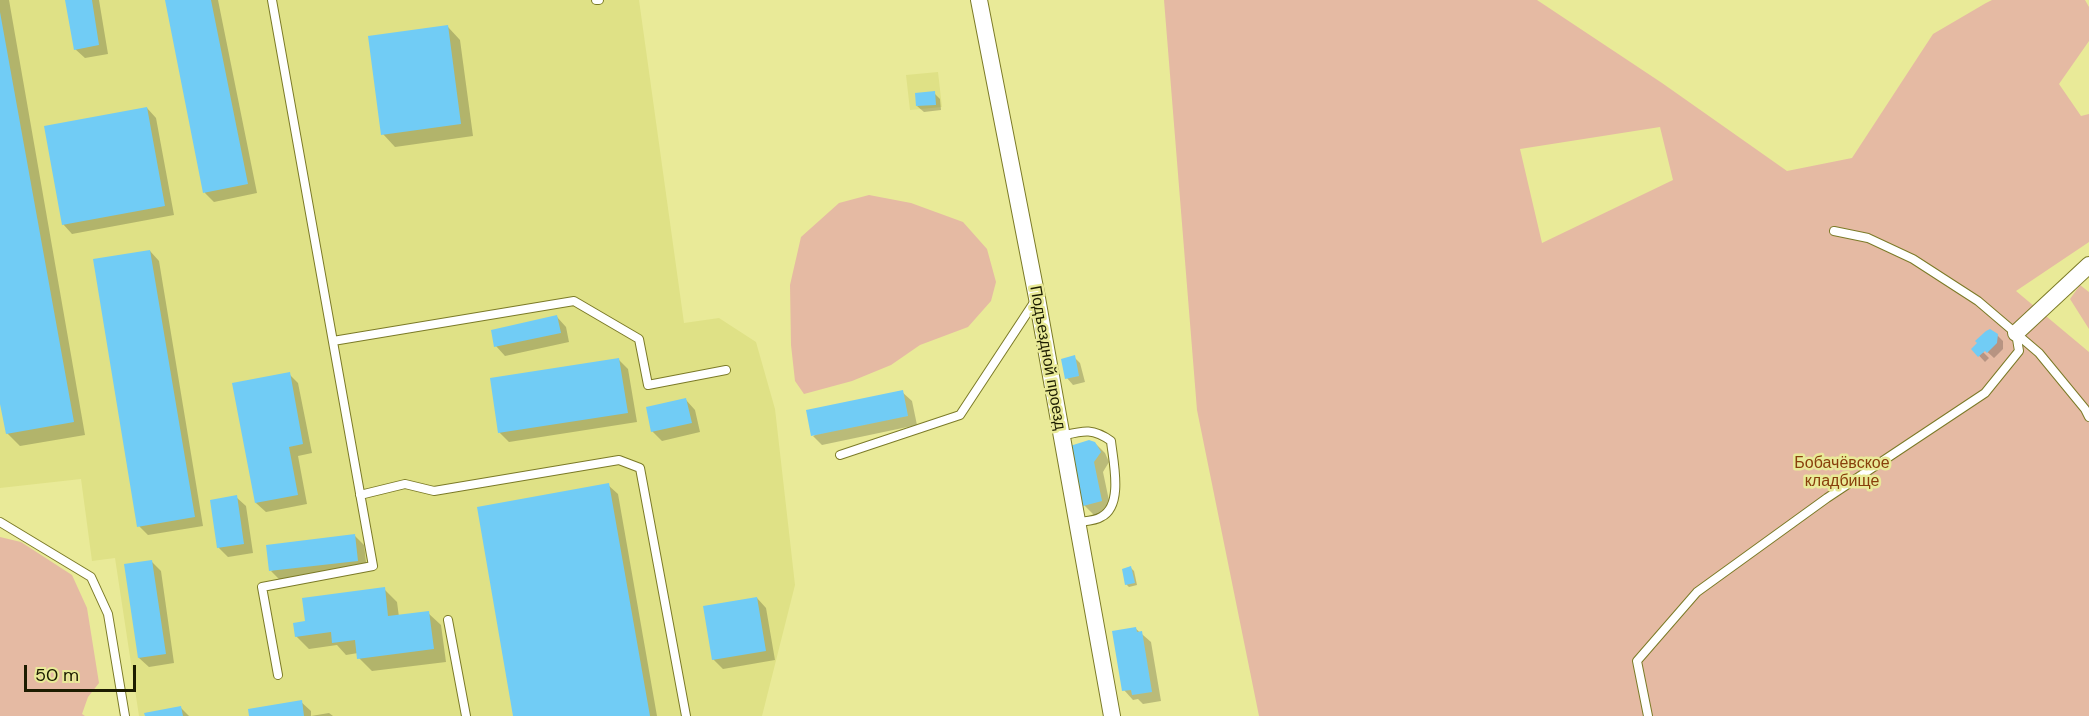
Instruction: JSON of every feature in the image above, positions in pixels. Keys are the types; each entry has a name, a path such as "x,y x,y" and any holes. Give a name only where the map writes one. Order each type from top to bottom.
{"street":[{"name":"Подъездной проезд","path":"979,0 1037,298 1112,716"},
{"path":"2016,333 2089,265"}],"lane":[{"path":"272,0 373,566 262,587 278,675"},
{"path":"1834,231 1868,238 1913,259 1978,301 2039,353 2089,417"},
{"path":"840,454 960,415 1037,298"},
{"path":"333,341 574,301 639,339 648,385 726,369"},
{"path":"1648,716 1637,661 1697,592 1827,498 1985,393 2019,351 2016,333"},
{"path":"1060,436 1088,430 1104,435 1111,441 1116,493 1112,508 1101,517 1078,522"},
{"path":"360,495 405,484 434,491 618,460 640,468 686,716"},
{"path":"0,522 91,577 108,614 125,716"},
{"path":"448,620 466,716"}],"shaded area":[{"path":"0,0 639,0 684,323 719,318 756,342 775,409 795,585 762,716 139,716 115,558 92,561 81,479 0,488"},
{"path":"938,72 942,107 910,110 906,75"}],"green space":[{"name":"Бобачёвское кладбище","path":"1164,0 1537,0 1662,83 1787,171 1852,158 1933,34 1986,3 1992,0 2085,0 2089,7 2089,41 2059,84 2081,116 2089,114 2089,242 2016,291 2089,352 2089,716 1259,716 1197,410","holes":["1660,127 1673,180 1542,243 1520,149"]},
{"path":"869,195 911,203 963,222 987,249 996,282 991,301 968,327 920,345 891,365 852,381 804,394 795,381 791,345 790,285 801,237 839,203"},
{"path":"2080,285 2089,292 2089,329 2070,299"},
{"path":"0,537 21,542 72,575 87,608 99,683 88,697 82,714 85,716 0,716"}],"building":[{"path":"65,0 92,0 99,45 74,50"},
{"path":"165,0 211,0 248,184 203,193"},
{"path":"0,12 74,422 6,434 0,404"},
{"path":"448,25 461,124 381,135 368,36"},
{"path":"935,91 936,105 916,106 915,93"},
{"path":"147,107 165,206 62,225 44,126"},
{"path":"150,250 195,517 137,527 93,259"},
{"path":"557,315 561,333 494,347 491,330"},
{"path":"1990,329 1998,334 1997,343 1987,353 1985,351 1978,357 1971,349 1977,343 1975,341"},
{"path":"1075,355 1079,376 1065,379 1061,359"},
{"path":"619,358 628,413 498,433 490,378"},
{"path":"290,372 303,444 289,447 298,495 255,503 232,383"},
{"path":"903,390 908,416 811,436 806,410"},
{"path":"686,398 692,423 651,432 646,407"},
{"path":"1089,440 1095,442 1101,452 1094,462 1102,501 1083,506 1070,446"},
{"path":"609,483 650,716 513,716 477,507"},
{"path":"237,495 244,544 217,548 210,500"},
{"path":"355,534 358,561 269,571 266,545"},
{"path":"152,560 166,654 138,658 124,564"},
{"path":"1131,566 1135,583 1125,585 1122,569"},
{"path":"385,587 388,616 429,611 434,649 357,659 355,640 332,643 331,632 295,637 293,623 305,621 302,598"},
{"path":"757,597 766,651 712,660 703,606"},
{"path":"1136,627 1137,632 1142,631 1152,692 1132,695 1131,690 1122,691 1112,631"},
{"path":"302,700 304,716 249,716 248,709"},
{"path":"181,706 183,716 145,716 144,713"}]}
